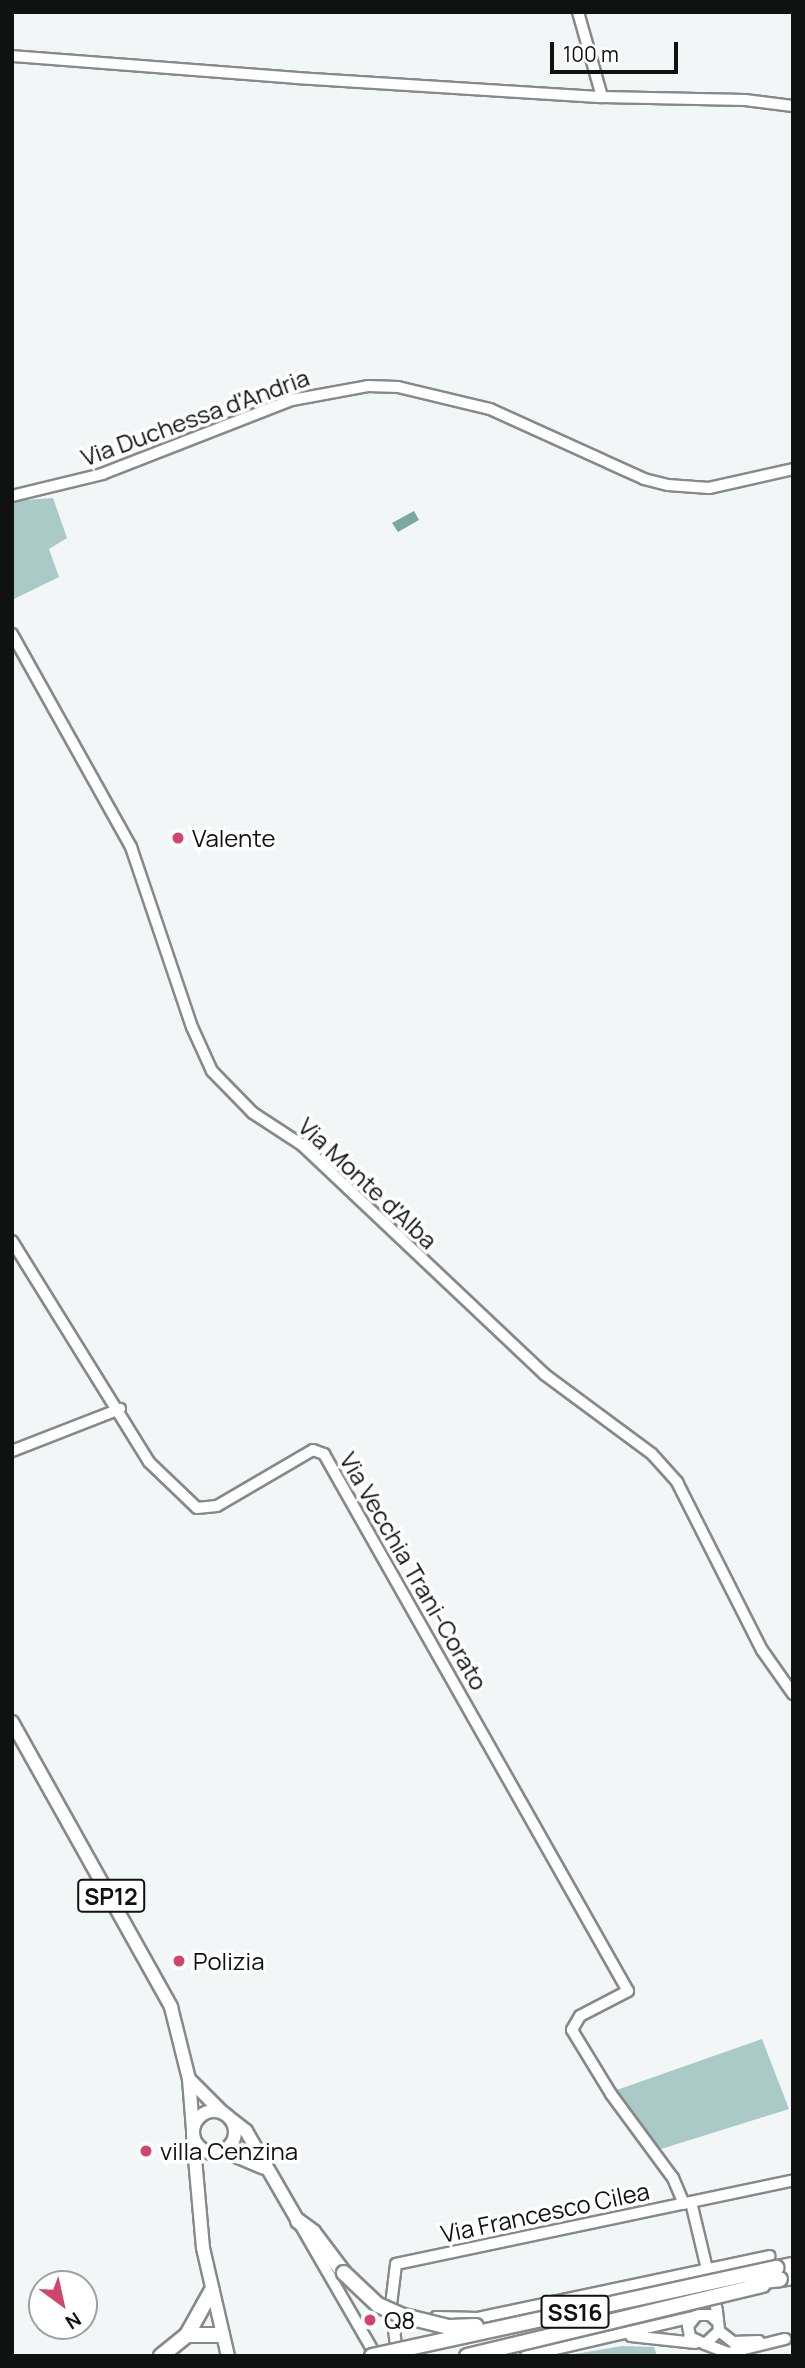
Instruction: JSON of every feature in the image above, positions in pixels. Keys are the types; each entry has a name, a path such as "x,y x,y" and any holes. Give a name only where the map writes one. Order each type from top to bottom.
{"highway":[{"name":"SS16","path":"298,2221 313,2232 344,2273 378,2305 449,2328 468,2328 586,2302 615,2304"},
{"name":"SS16","path":"467,2356 793,2265"},
{"name":"SS16","path":"374,2356 780,2270"},
{"name":"SS16","path":"413,2356 780,2270"},
{"path":"161,2356 187,2335 212,2290"},
{"path":"187,2335 222,2335"}],"main road":[{"name":"SP12","path":"12,1722 157,1977 171,2007 189,2079 193,2133"},
{"path":"189,2079 246,2132 298,2221"},
{"path":"227,2116 205,2113 193,2133 212,2290 228,2356"},
{"path":"200,2190 203,2171 235,2136 227,2116"},
{"path":"193,2133 205,2151 240,2154 270,2172"}],"street":[{"path":"578,12 602,97"},
{"path":"12,56 602,97 745,100 793,106"},
{"name":"Via Duchessa d'Andria","path":"12,496 102,474 292,400 368,386 398,387 491,409 645,480 668,485 709,488 793,469"},
{"name":"Via Monte d'Alba","path":"12,634 131,847 191,1027 212,1071 253,1113 302,1145 544,1374 652,1454 677,1482 762,1650 793,1694"},
{"name":"Via Vecchia Trani-Corato","path":"12,1241 120,1409 149,1462 197,1508 206,1510 313,1450 324,1454 628,1991 580,2016 572,2030 611,2094 656,2152 688,2203"},
{"path":"12,1451 120,1409"},
{"name":"Via Francesco Cilea","path":"397,2356 391,2305 396,2264 793,2180"},
{"path":"688,2203 720,2330 715,2351"},
{"path":"298,2221 374,2356"},
{"path":"391,2305 463,2320 706,2269 780,2270"},
{"path":"713,2297 688,2332 715,2351"},
{"path":"526,2356 697,2316 745,2343 789,2338"},
{"path":"715,2351 714,2340 720,2330"},
{"path":"620,2336 715,2351 789,2338"}],"shaded area":[{"path":"53,498 67,538 49,549 59,577 12,600 12,501"},
{"path":"414,511 419,520 398,532 392,523"},
{"path":"762,2039 789,2109 658,2150 614,2091"},
{"path":"622,2346 654,2347 657,2356 563,2356"}],"place":[{"name":"Valente","path":"178,838"},
{"name":"Polizia","path":"179,1961"},
{"name":"villa Cenzina","path":"146,2151"},
{"name":"Q8","path":"370,2320"}]}
